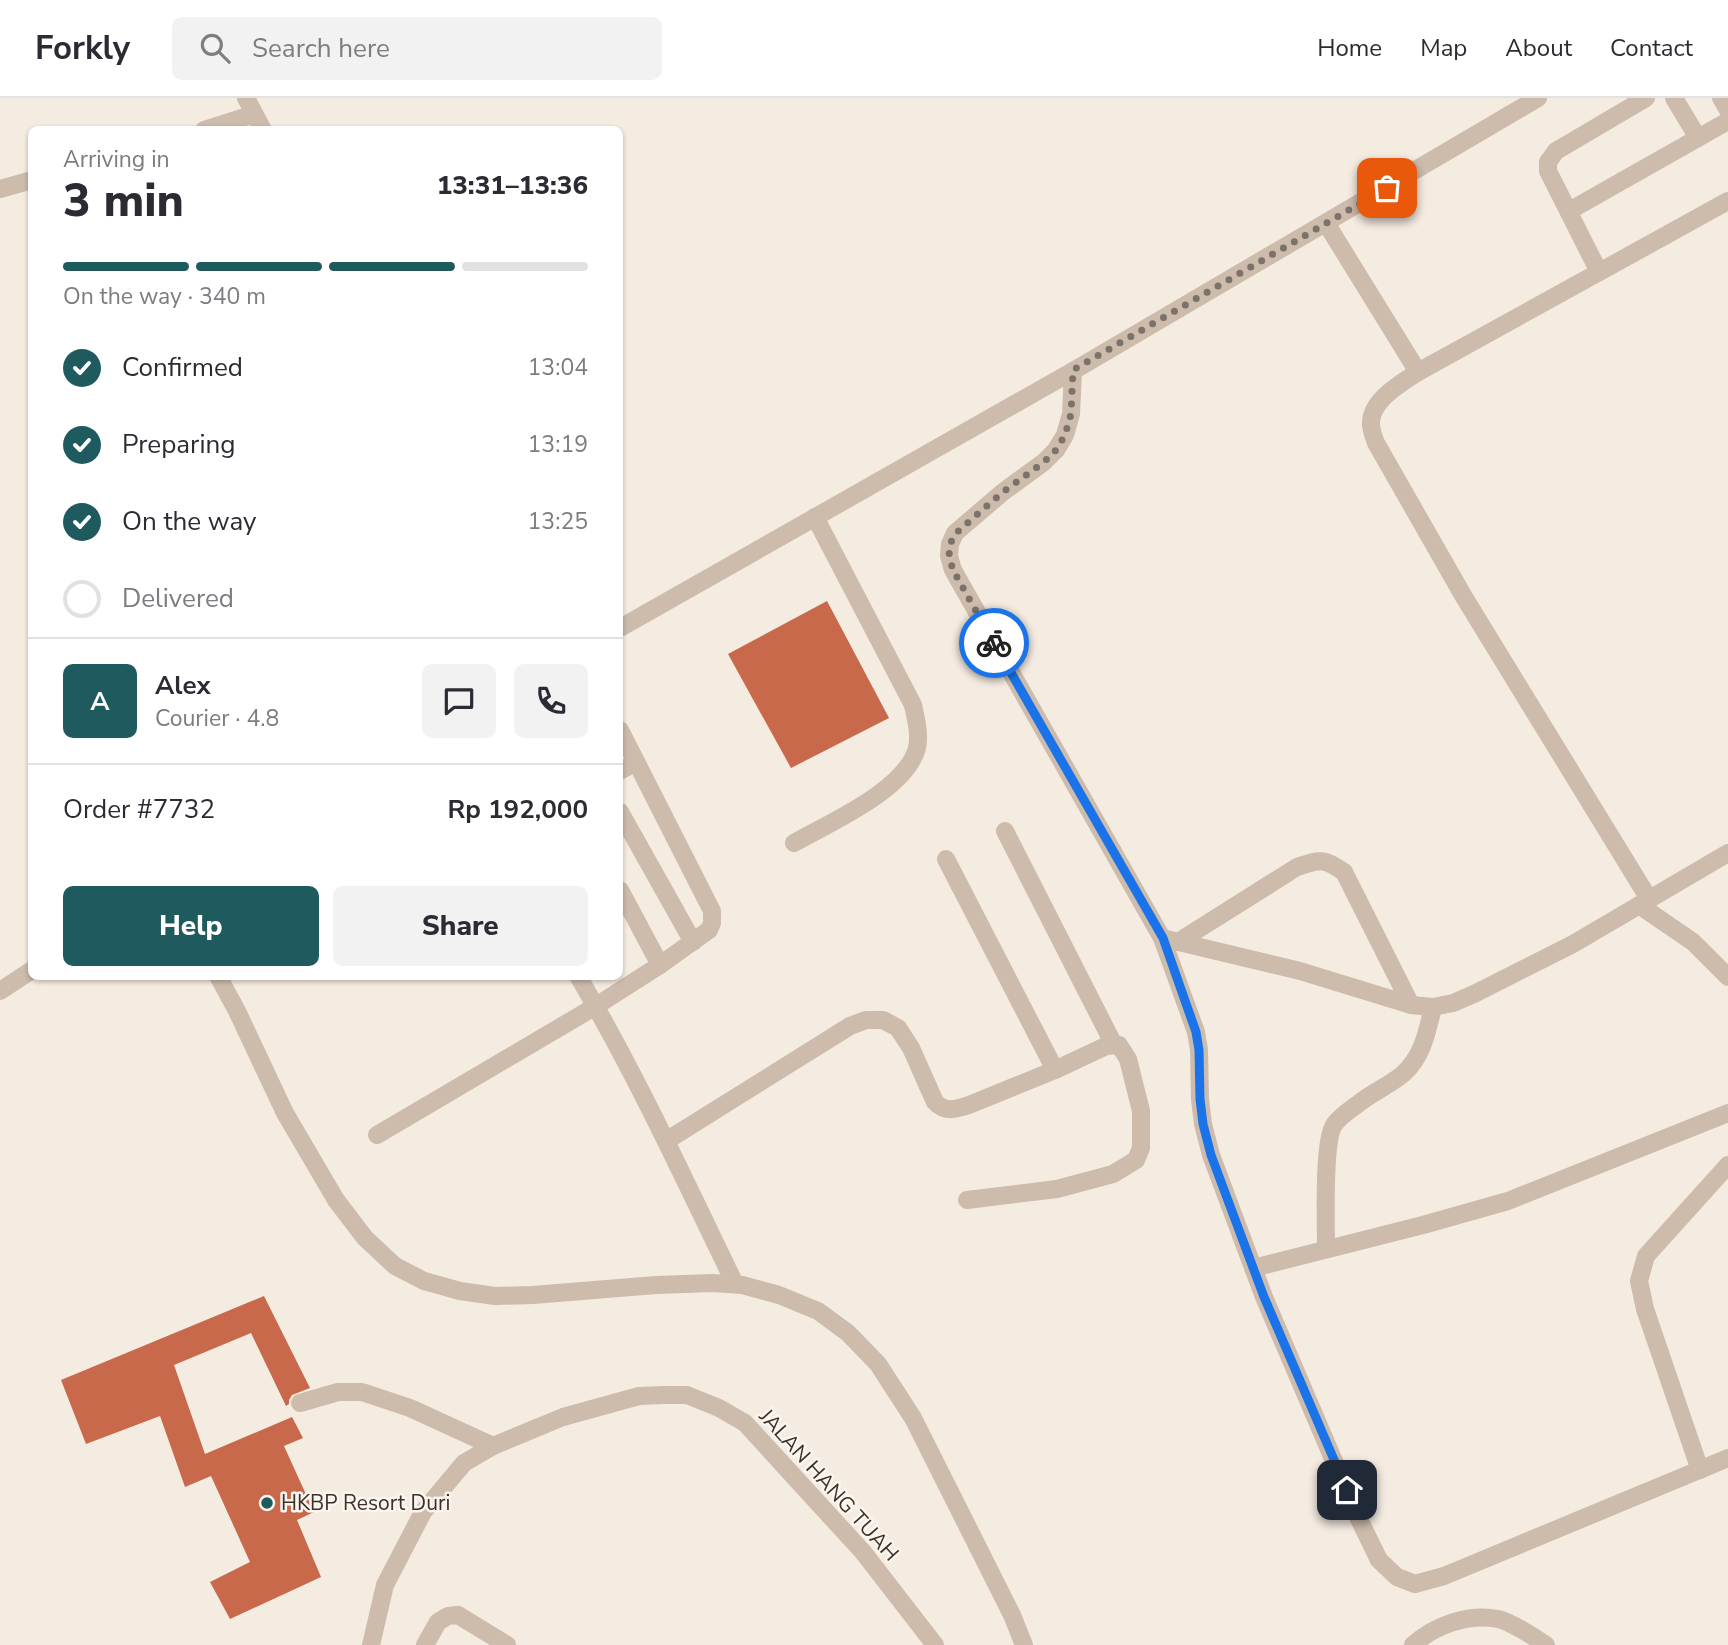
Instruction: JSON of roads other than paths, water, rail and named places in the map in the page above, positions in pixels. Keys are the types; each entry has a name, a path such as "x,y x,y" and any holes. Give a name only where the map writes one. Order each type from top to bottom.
{"street":[{"path":"623,626 1073,370 1538,98"},
{"path":"1599,272 1548,171 1548,162 1556,151 1646,98"},
{"path":"1674,98 1698,138"},
{"path":"1721,98 1728,110"},
{"path":"216,126 254,114"},
{"path":"1569,211 1728,121"},
{"path":"0,189 28,181"},
{"path":"1728,201 1418,372 1398,385 1381,401 1373,411 1371,426 1376,443 1464,597 1644,902 1693,942 1728,977"},
{"path":"1326,223 1418,372"},
{"path":"1073,370 1071,414 1065,435 1056,450 956,533 950,544 949,556 953,570 1170,940 1196,1032 1203,1124 1211,1155 1264,1297 1357,1515 1379,1560 1397,1577 1415,1584 1444,1576 1728,1458"},
{"path":"794,843 882,794 909,767 917,748 918,729 913,705 815,517"},
{"path":"377,1135 596,1006 709,930 712,911 623,736"},
{"path":"623,769 636,762"},
{"path":"623,817 693,942"},
{"path":"1006,831 1114,1045"},
{"path":"1170,940 1300,971 1411,1005 1433,1007 1453,1003 1474,994 1573,944 1728,853"},
{"path":"946,859 1055,1070"},
{"path":"1170,940 1297,867 1314,861 1328,862 1344,872 1411,1005"},
{"path":"623,896 660,965"},
{"path":"0,991 28,973"},
{"path":"221,980 285,1113 335,1200 365,1238 395,1266 424,1281 460,1292 495,1296 656,1285 734,1284 779,1295 818,1311 848,1333 878,1364 914,1418 1012,1615 1024,1645"},
{"path":"580,980 666,1141 734,1284"},
{"path":"1326,1248 1328,1149 1332,1126 1369,1095 1402,1075 1419,1054 1425,1041 1433,1007"},
{"path":"666,1141 850,1026 866,1020 883,1020 898,1028 911,1048 935,1102 946,1110 969,1105 1106,1046 1119,1045 1128,1059 1140,1111 1141,1148 1136,1160 1113,1174 1057,1189 967,1200"},
{"path":"1253,1268 1508,1201 1728,1113"},
{"path":"1700,1470 1645,1309 1639,1281 1646,1256 1728,1165"},
{"path":"300,1404 338,1392 362,1392 410,1408 493,1447"},
{"name":"JALAN HANG TUAH","path":"371,1645 385,1585 423,1512 464,1464 493,1447 563,1416 639,1396 687,1395 746,1423 863,1552 935,1645"},
{"path":"430,1643 438,1622 448,1616 458,1615 507,1645"},
{"path":"1413,1645 1440,1627 1472,1617 1500,1619 1546,1645"}],"place":[{"name":"HKBP Resort Duri","path":"267,1503"}]}
